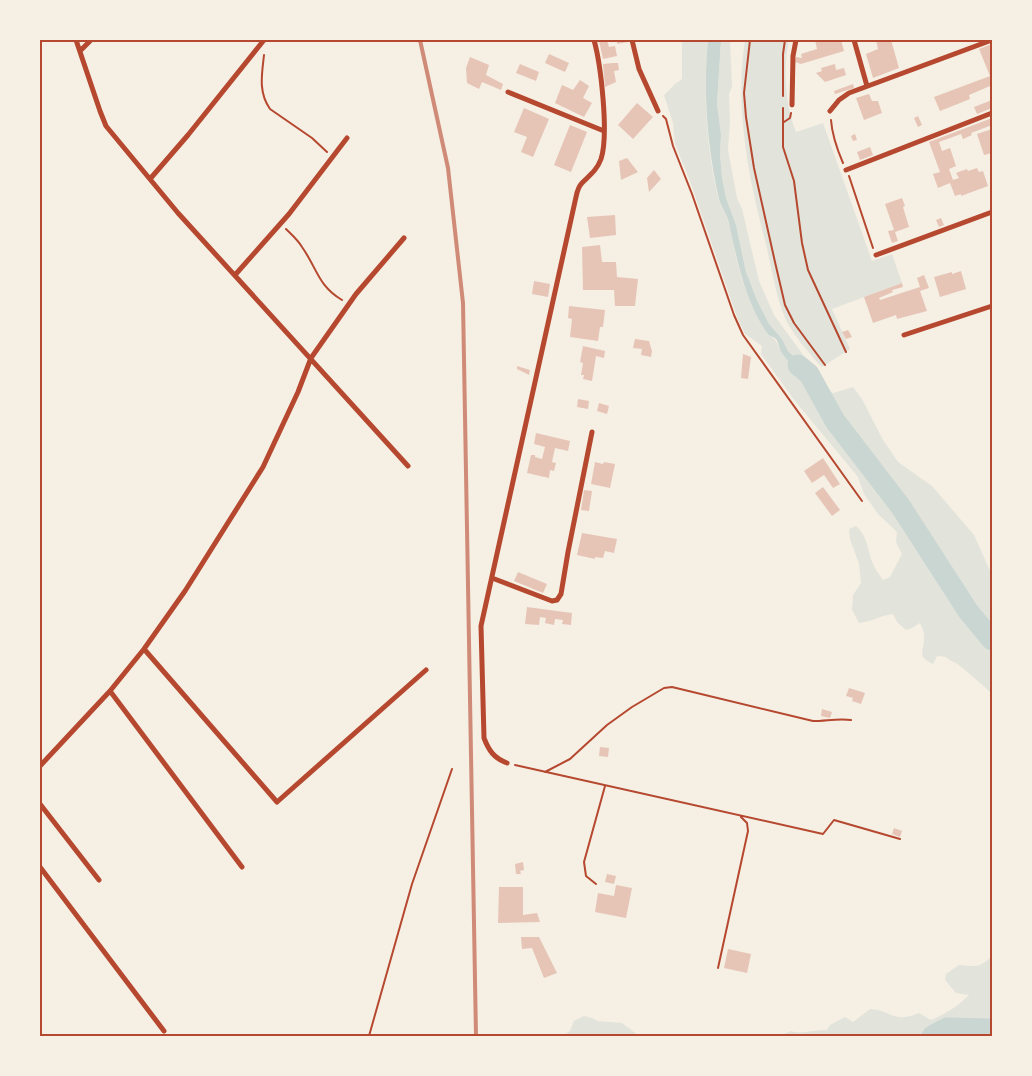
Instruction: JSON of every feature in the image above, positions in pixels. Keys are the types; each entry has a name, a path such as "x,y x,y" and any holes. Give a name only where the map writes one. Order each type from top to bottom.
{"street":[{"path":"76,40 106,126 178,213 408,466"},
{"path":"80,51 92,40"},
{"path":"150,178 188,135 264,40"},
{"path":"507,763 497,759 488,749 484,738 481,626 576,196 581,184 593,174 601,158 604,131 599,60 594,40"},
{"path":"632,40 639,69 658,110"},
{"path":"792,105 793,56 796,40"},
{"path":"854,40 867,86"},
{"path":"830,111 839,100 849,93 992,40"},
{"path":"508,92 604,131"},
{"path":"846,170 992,113"},
{"path":"235,275 280,224 347,138"},
{"path":"876,254 992,212"},
{"path":"40,766 144,650 185,591 263,466 298,392 311,358 348,304 404,238"},
{"path":"904,335 992,306"},
{"path":"492,578 552,601 557,600 561,594 592,432"},
{"path":"144,650 277,802 426,670"},
{"path":"110,690 242,867"},
{"path":"40,804 99,880"},
{"path":"40,867 164,1031"}],"path":[{"path":"750,40 744,93 746,117 754,168 775,262 785,305 794,323 825,365"},
{"path":"785,40 782,83 783,147 794,182 802,243 808,270 846,352"},
{"path":"264,49 262,94 266,104 270,109 323,146 332,158"},
{"path":"784,122 790,118 792,105"},
{"path":"658,110 666,119 673,146 743,335 862,501"},
{"path":"830,111 831,130 836,146 876,254"},
{"path":"280,224 302,246 327,290 348,304"},
{"path":"545,772 570,759 606,726 632,707 664,688 672,687 813,721 832,721 842,718 851,720"},
{"path":"507,763 823,834 834,820 900,839"},
{"path":"369,1036 412,884 452,768"},
{"path":"596,884 586,876 584,862 606,786"},
{"path":"718,968 748,831 747,823 741,817"}],"shaded area":[{"path":"682,40 708,40 706,100 708,141 715,181 720,203 730,226 744,283 768,335 776,341 787,360 804,374 807,381 814,387 813,379 805,367 788,351 782,339 769,324 756,298 746,272 736,225 726,198 722,178 721,135 717,104 721,40 730,40 732,87 729,94 728,150 737,198 742,209 759,281 774,315 820,378 822,387 833,393 853,387 862,399 883,440 898,462 932,486 974,535 992,575 992,694 946,657 937,656 933,664 927,661 922,655 924,633 920,623 906,630 897,622 893,614 859,623 852,610 853,595 861,583 859,564 850,539 849,529 856,526 863,535 875,568 883,580 890,577 902,554 896,542 897,532 878,514 864,494 858,477 795,401 761,354 762,346 745,334 737,317 690,181 675,144 673,123 664,95 682,79"},
{"path":"708,40 721,40 717,104 721,135 722,178 726,198 736,225 746,272 769,324 782,339 788,351 811,373 815,387 807,381 804,374 786,359 776,339 768,334 759,320 747,294 728,220 719,199 712,160 706,99"},
{"path":"745,40 789,40 786,86 789,110 796,132 823,123 872,261 892,254 902,283 832,309 850,349 822,367 812,357 788,324 775,287 752,185 744,137 741,89"},
{"path":"992,956 992,1036 779,1036 791,1031 827,1030 830,1025 845,1017 853,1022 870,1009 897,1017 919,1013 931,1020 961,1003 969,995 956,993 945,980 946,974 959,965 980,965"},
{"path":"584,1016 598,1021 622,1023 639,1036 562,1036 570,1031 574,1021"}],"building":[{"path":"607,40 609,47 615,46 617,56 603,59 599,41"},
{"path":"617,40 628,40 628,42 617,44"},
{"path":"815,40 841,40 844,51 801,64 795,62 796,57 802,58 801,54 817,49"},
{"path":"876,40 891,40 899,68 873,78 866,54 878,49"},
{"path":"992,44 992,91 990,86 969,95 970,99 940,111 934,97 990,76 979,49"},
{"path":"549,54 569,63 565,72 545,63"},
{"path":"470,57 489,65 486,75 503,84 501,90 482,82 479,89 467,83 466,68"},
{"path":"618,63 619,70 614,71 616,82 605,87 603,64"},
{"path":"520,64 539,72 536,81 516,73"},
{"path":"835,64 836,70 844,68 846,75 825,82 816,73 822,71 821,68"},
{"path":"580,80 589,86 583,98 592,103 584,117 555,103 562,85 573,90"},
{"path":"853,84 854,88 835,94 834,91"},
{"path":"869,94 872,101 878,101 882,113 864,120 856,98"},
{"path":"992,100 992,108 977,114 974,107"},
{"path":"637,103 653,117 633,139 618,125"},
{"path":"524,108 549,119 533,157 521,152 527,137 514,132"},
{"path":"918,116 922,125 918,127 914,118"},
{"path":"992,118 992,125 971,133 972,135 963,139 961,134 939,142 942,151 950,148 956,166 949,169 953,180 959,178 956,173 977,168 979,172 983,171 988,186 961,196 961,194 955,196 950,183 938,188 933,174 940,172 929,142"},
{"path":"570,125 587,132 571,172 554,165"},
{"path":"992,129 992,153 984,155 977,134"},
{"path":"855,134 857,140 853,141 851,136"},
{"path":"870,147 873,155 860,160 857,152"},
{"path":"627,158 638,172 621,180 619,161"},
{"path":"654,170 661,179 649,192 647,178"},
{"path":"902,198 909,227 895,232 898,241 892,243 888,231 894,230 885,204"},
{"path":"615,215 616,235 590,238 587,217"},
{"path":"941,218 944,225 939,227 936,220"},
{"path":"600,245 602,262 616,262 617,277 638,279 635,306 615,306 614,290 583,290 582,247"},
{"path":"961,271 966,289 940,297 934,277"},
{"path":"924,275 929,288 920,291 927,311 897,319 896,315 873,323 864,297 902,283 903,287 892,290 893,292 879,298 880,300 920,287 917,278"},
{"path":"534,281 550,284 548,297 532,294"},
{"path":"569,306 605,310 603,327 600,327 598,341 570,337 572,319 568,318"},
{"path":"848,330 852,337 846,339 842,332"},
{"path":"635,339 649,341 652,351 651,357 641,355 642,349 633,348"},
{"path":"583,346 605,351 604,358 596,356 592,381 583,379 584,375 581,375 583,363 580,362"},
{"path":"743,354 751,357 748,379 741,378"},
{"path":"517,366 530,370 529,375 517,369"},
{"path":"578,399 589,401 588,409 577,407"},
{"path":"599,403 609,406 607,414 597,411"},
{"path":"536,433 570,441 568,451 555,448 552,462 556,463 554,471 550,470 549,478 527,473 531,455 542,459 545,447 534,444"},
{"path":"823,458 840,484 833,488 824,475 812,483 804,471"},
{"path":"595,462 615,464 610,488 591,484"},
{"path":"823,487 840,510 832,516 815,493"},
{"path":"584,490 592,491 589,511 581,510"},
{"path":"582,533 617,539 614,553 605,551 603,558 595,557 595,559 577,555"},
{"path":"518,572 547,584 543,593 514,581"},
{"path":"527,607 572,613 571,625 562,624 563,620 555,619 554,625 545,623 546,618 540,617 539,625 525,624"},
{"path":"849,688 865,693 861,704 852,701 853,698 846,696"},
{"path":"822,709 832,712 830,718 821,716"},
{"path":"600,747 609,748 608,757 599,756"},
{"path":"894,828 902,831 900,837 892,834"},
{"path":"523,862 524,870 520,871 521,874 516,874 515,864"},
{"path":"607,874 616,876 614,884 605,882"},
{"path":"616,885 632,888 626,918 595,912 598,893 614,896"},
{"path":"499,887 523,887 523,915 537,913 540,922 498,923"},
{"path":"521,937 539,937 557,973 544,978 532,948 522,949"},
{"path":"728,949 751,954 747,973 724,968"}],"waterway":[{"path":"798,365 809,374 835,421 901,507 968,611 992,640"},
{"path":"932,1036 947,1028 992,1029"}],"railway":[{"path":"420,40 448,168 463,303 476,1036"}]}
